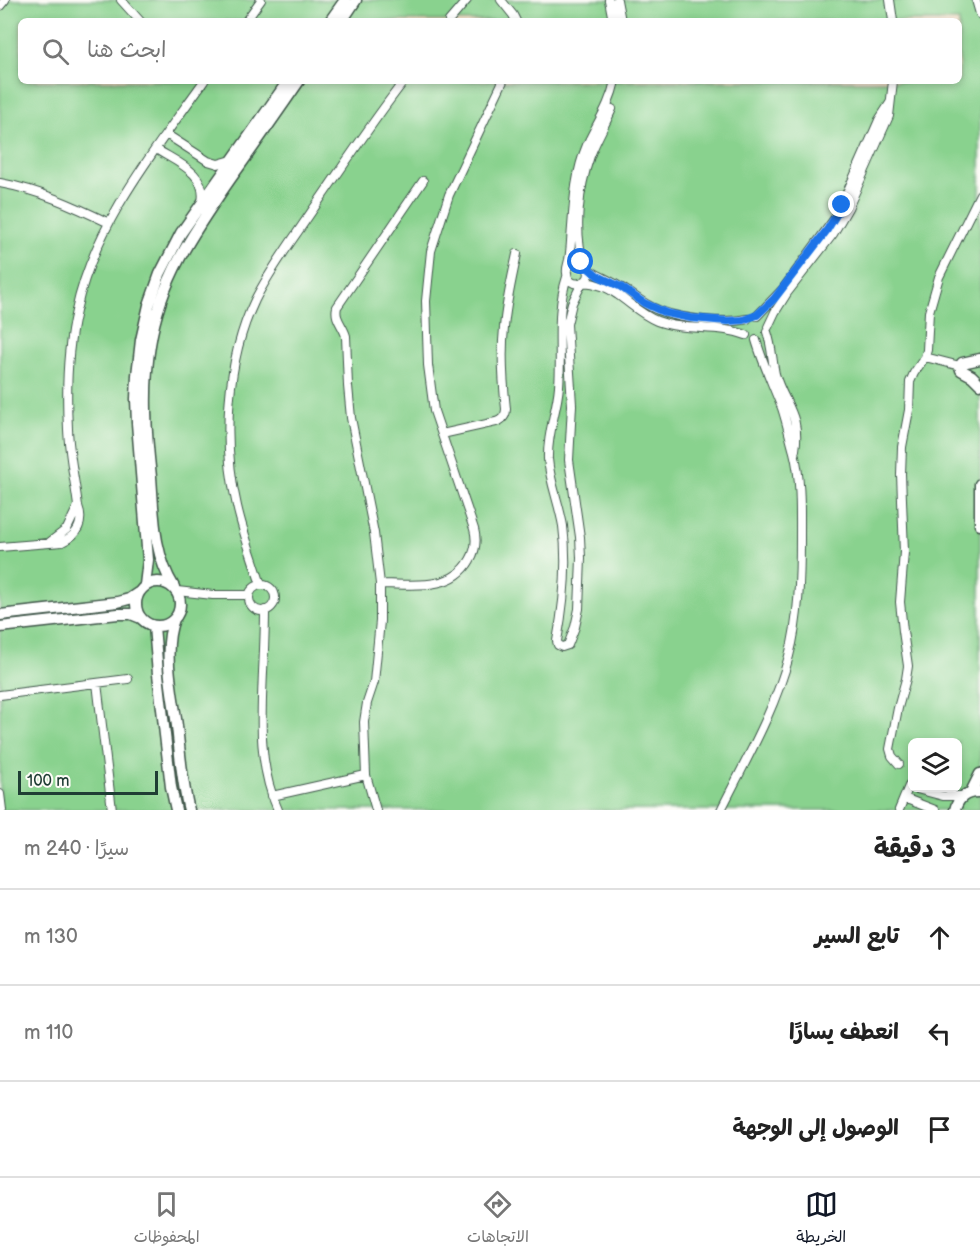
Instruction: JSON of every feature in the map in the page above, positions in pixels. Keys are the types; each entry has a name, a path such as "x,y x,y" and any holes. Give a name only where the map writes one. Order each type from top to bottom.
{"street":[{"path":"0,6 5,0"},
{"path":"121,0 137,18"},
{"path":"248,18 261,0"},
{"path":"332,18 345,0"},
{"path":"344,18 356,0"},
{"path":"452,18 467,0"},
{"path":"501,0 514,18"},
{"path":"609,0 612,18"},
{"path":"616,0 620,18"},
{"path":"890,0 893,18"},
{"path":"978,2 980,14"},
{"path":"0,547 49,542 68,529 78,506 68,430 68,377 76,309 82,288 99,244 125,196 202,84"},
{"path":"141,618 136,608 136,598 142,589 148,560 136,399 141,340 149,305 160,274 181,233 286,84"},
{"path":"189,810 170,673 169,639 180,601 163,567 157,544 147,442 146,375 150,345 156,314 167,283 191,236 297,84"},
{"path":"261,585 233,486 229,430 231,391 237,352 255,300 271,273 378,114 402,84"},
{"path":"380,584 442,582 459,574 471,559 477,540 434,411 426,342 426,301 431,251 449,195 502,84"},
{"path":"614,84 606,109 588,144 579,169 574,197 568,272 561,305 558,396 548,444 550,470 561,514 564,544 564,581 557,641 562,647 568,645 575,627 580,589 580,537 569,460 572,405 567,331 570,308 588,276 578,234 584,177 590,156 613,106 619,84"},
{"path":"791,283 757,315 733,321 684,318 666,313 644,303 577,262 573,262 568,272 572,282 597,285 612,291 662,323 734,331 756,340 763,338 791,283 835,218 879,120 890,103 893,84"},
{"path":"166,134 208,161 218,164 232,160"},
{"path":"156,148 196,175 203,191 202,203"},
{"path":"376,810 366,775 364,722 374,682 380,621 380,584 377,550 351,418 346,336 336,319 336,311 423,181"},
{"path":"0,183 44,194 75,206 109,224"},
{"path":"899,764 892,756 890,749 908,666 900,602 904,552 901,461 909,410 910,382 925,357 929,312 937,284 980,194"},
{"path":"442,434 496,422 505,415 502,370 504,329 517,254"},
{"path":"721,810 766,719 790,654 795,627 800,555 799,496 794,453 766,321 757,315"},
{"path":"746,335 744,325 747,319"},
{"path":"756,340 768,376 784,405"},
{"path":"925,357 960,366 961,370 980,384"},
{"path":"960,366 962,363 980,359"},
{"path":"980,484 980,525"},
{"path":"0,615 118,602 129,599 149,583 160,581 170,584 175,589 213,594 249,595"},
{"path":"261,585 269,587 274,594 274,602 272,606 261,611 253,608 249,602 249,595 255,587 261,585"},
{"path":"266,610 261,699 262,742 266,774 278,810"},
{"path":"0,627 118,614 130,614 154,626 165,625 174,619"},
{"path":"154,626 171,787 176,810"},
{"path":"0,694 128,680"},
{"path":"97,683 112,810"},
{"path":"955,810 956,804 971,793 980,774"},
{"path":"272,796 366,775"},
{"path":"899,810 908,792"},
{"path":"929,792 943,796 971,793"},
{"path":"0,794 2,810"},
{"path":"904,798 935,810"}],"green space":[{"path":"0,0 980,0 980,810 0,810"}],"route":[{"path":"581,262 598,276 621,287 654,309 691,318 743,320 757,315 774,299 827,230 842,205"}]}
